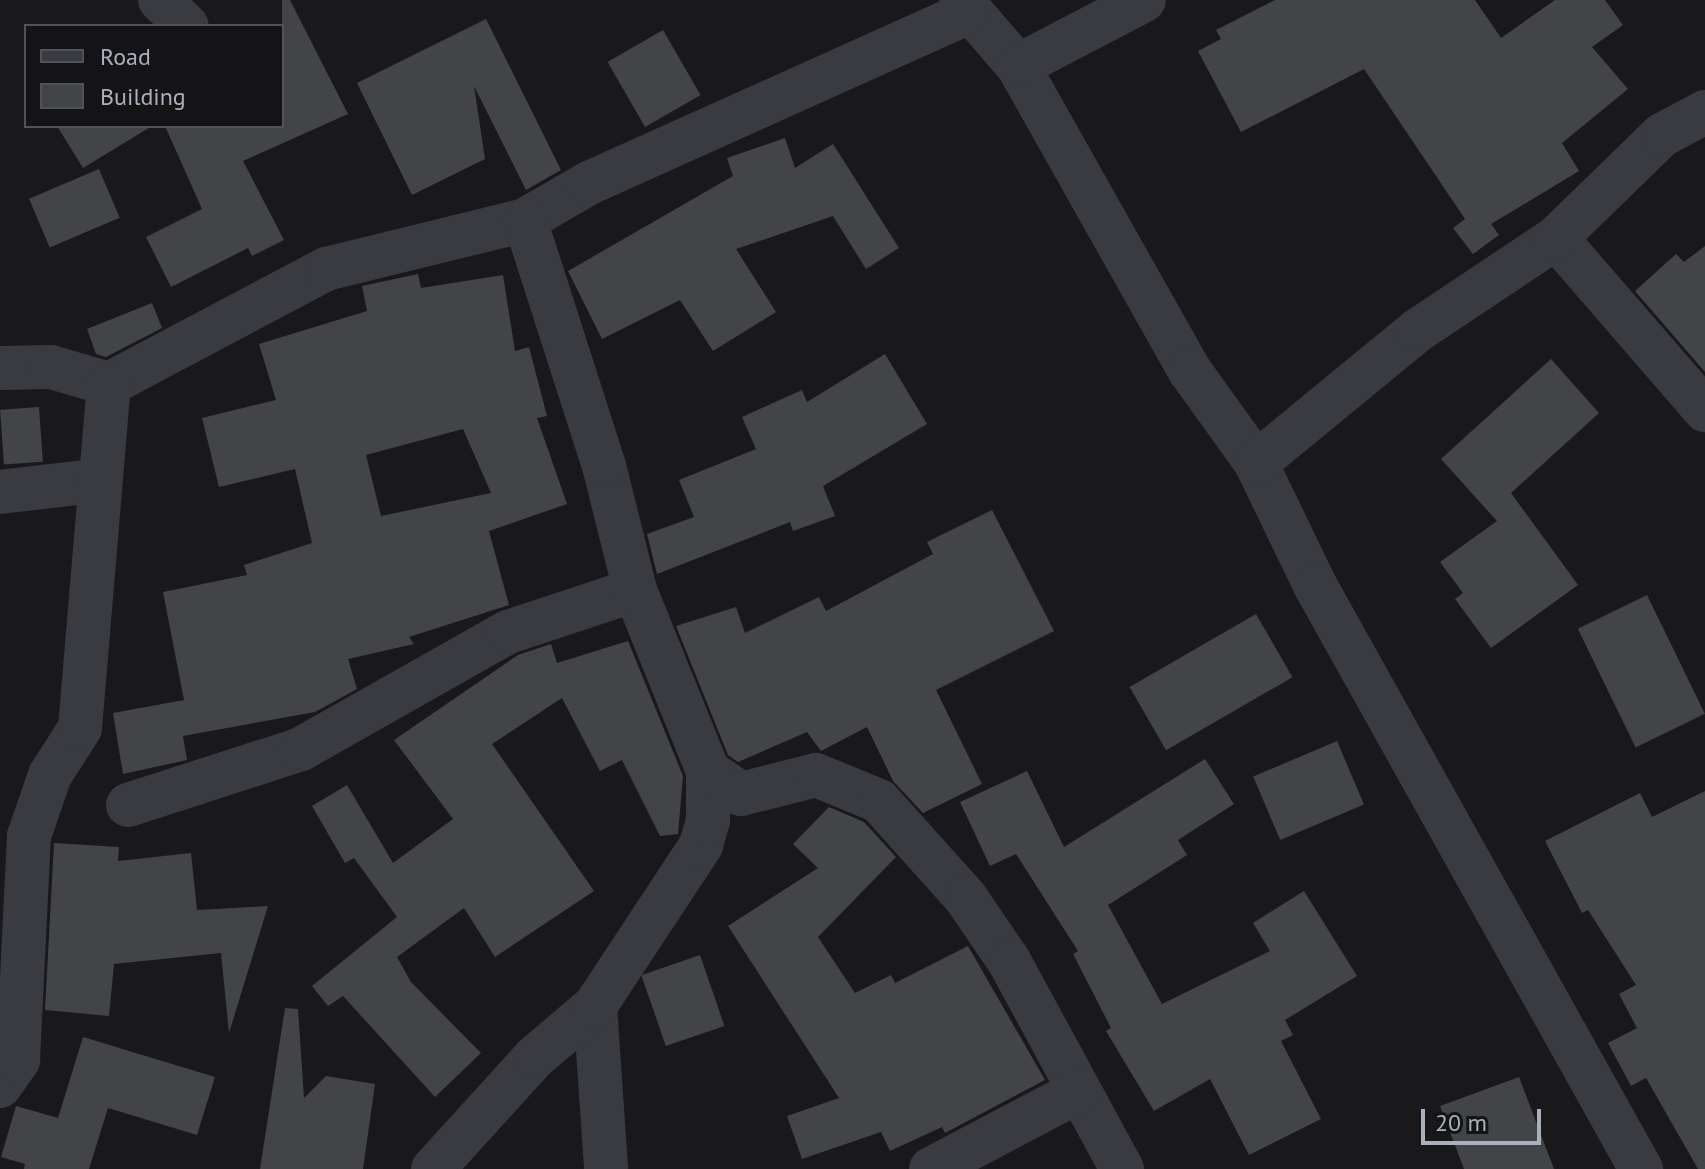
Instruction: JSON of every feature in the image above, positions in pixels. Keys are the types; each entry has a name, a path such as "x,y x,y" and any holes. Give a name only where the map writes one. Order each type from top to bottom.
{"street":[{"path":"160,0 185,24"},
{"path":"1018,66 1144,0"},
{"path":"0,368 51,367 109,384 326,269 525,220 589,183 964,7 1018,66 1190,371 1256,463 1316,587 1641,1169"},
{"path":"1256,463 1418,330 1556,238 1662,135 1705,112"},
{"path":"433,1169 535,1057 595,1006 701,845 715,786 635,590 604,466 525,220"},
{"path":"1556,238 1705,410"},
{"path":"0,1086 18,1060 29,836 50,775 80,728 95,481 109,384"},
{"path":"0,492 95,481"},
{"path":"128,805 301,749 508,632 635,590"},
{"path":"715,786 757,794 816,775 879,801 966,898 1122,1169"},
{"path":"595,1006 606,1169"},
{"path":"931,1169 1079,1091"}],"building":[{"path":"282,0 290,0 348,114 243,161 284,240 252,256 248,248 171,287 146,237 202,209 166,128 284,128"},
{"path":"1275,0 1475,0 1501,38 1555,0 1605,0 1623,25 1592,47 1628,89 1562,143 1579,171 1491,224 1499,235 1473,254 1453,228 1465,219 1364,69 1241,132 1198,51 1221,39 1216,30"},
{"path":"486,19 561,170 526,190 474,86 485,159 412,195 357,83"},
{"path":"663,30 700,95 645,127 608,62"},
{"path":"58,128 149,128 83,168"},
{"path":"785,138 795,168 833,144 899,248 866,269 833,216 736,249 776,312 713,351 680,300 602,339 568,271 733,176 727,158"},
{"path":"99,169 120,218 50,247 29,199"},
{"path":"1705,246 1705,372 1635,291 1676,254 1684,262"},
{"path":"418,274 421,288 503,275 515,351 529,347 547,416 537,418 567,504 489,531 509,605 409,637 414,644 348,659 357,689 315,712 183,736 187,760 123,774 113,713 184,700 163,592 247,575 244,565 312,543 295,469 219,487 202,418 276,400 259,344 367,311 362,286","holes":["463,429 491,493 381,516 366,455"]},
{"path":"152,303 162,328 106,357 96,354 87,329"},
{"path":"885,354 927,424 823,486 835,516 793,531 790,522 657,574 647,534 694,517 679,480 756,449 742,417 802,390 807,402"},
{"path":"1551,359 1599,413 1511,493 1578,585 1491,648 1455,599 1463,593 1440,562 1497,521 1441,459"},
{"path":"39,407 43,462 4,465 0,410"},
{"path":"992,510 1054,631 936,690 982,784 923,813 893,781 867,727 821,751 807,732 738,762 728,755 676,626 736,607 745,633 819,597 826,611 933,554 927,542"},
{"path":"1647,595 1705,714 1636,747 1578,629"},
{"path":"1256,614 1292,677 1166,750 1130,687"},
{"path":"628,641 683,776 678,834 660,836 622,760 600,771 562,698 492,744 594,891 495,957 464,908 397,957 411,982 481,1053 435,1097 343,996 328,1006 312,986 397,917 354,858 345,863 312,806 347,785 393,863 453,819 394,740 518,655 551,644 557,663"},
{"path":"1337,741 1364,805 1280,840 1253,777"},
{"path":"1205,759 1234,804 1178,840 1187,855 1108,905 1162,1004 1270,951 1253,923 1304,891 1357,976 1285,1020 1293,1035 1281,1041 1321,1119 1249,1155 1210,1079 1154,1111 1106,1031 1111,1028 1073,954 1078,951 1016,854 990,866 960,802 1027,771 1064,847"},
{"path":"1705,791 1705,1169 1698,1169 1646,1078 1631,1086 1608,1043 1637,1028 1619,994 1636,985 1588,910 1582,913 1545,841 1640,793 1652,817"},
{"path":"829,807 864,822 896,857 818,937 855,993 891,975 895,983 968,946 1045,1080 945,1133 942,1127 890,1151 881,1132 802,1159 787,1116 839,1098 728,926 818,868 793,844"},
{"path":"54,843 119,847 118,861 191,853 197,910 268,906 229,1033 221,953 114,964 109,1016 45,1010"},
{"path":"700,955 724,1026 666,1046 641,975"},
{"path":"285,1008 298,1009 304,1098 326,1076 375,1084 363,1169 260,1169"},
{"path":"83,1037 215,1077 197,1135 108,1108 89,1169 24,1169 25,1164 1,1157 16,1106 58,1118"},
{"path":"1519,1077 1554,1169 1464,1169 1440,1106"}]}
